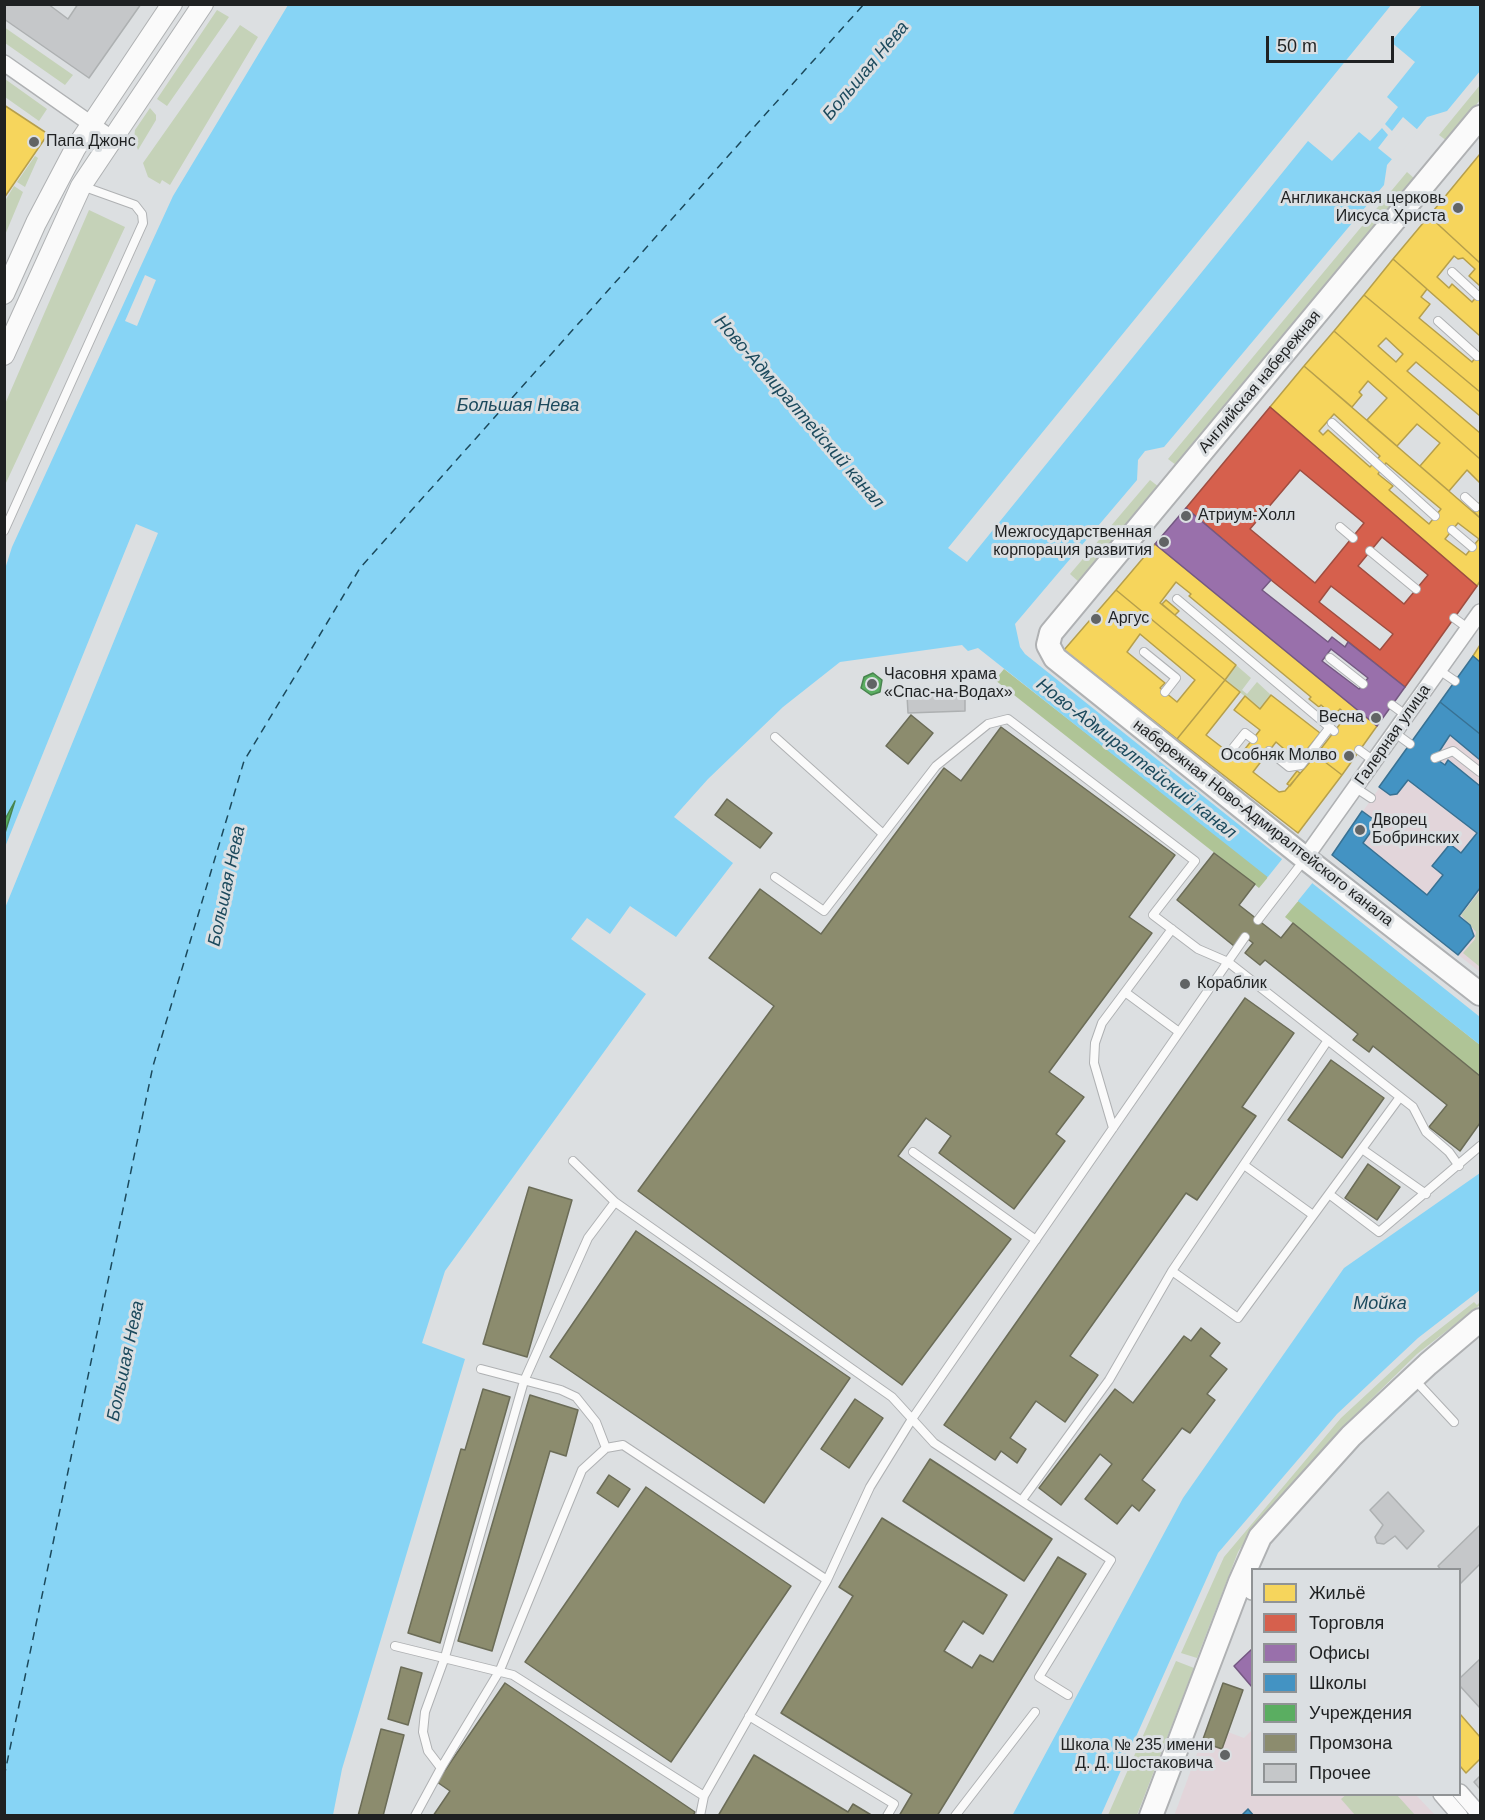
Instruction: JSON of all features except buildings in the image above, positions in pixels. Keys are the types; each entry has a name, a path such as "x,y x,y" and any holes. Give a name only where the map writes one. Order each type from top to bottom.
{"main road":[{"name":"Английская набережная","path":"1049,650 1048,640 1051,633 1480,117"},
{"name":"набережная Ново-Адмиралтейского канала","path":"1049,650 1054,658 1142,721 1211,776 1301,864 1480,994"},
{"path":"1252,1568 1260,1537 1351,1436 1412,1378 1480,1320"},
{"path":"1151,1815 1248,1586"}],"street":[{"path":"4,294 55,184 91,124 172,4"},
{"path":"4,355 81,186 111,138 203,4"},
{"path":"4,63 111,138"},
{"name":"Галерная улица","path":"1301,864 1439,670 1476,623"},
{"path":"1461,1793 1480,1815"},
{"path":"1445,1796 1460,1815"}],"lane":[{"path":"4,531 143,223 142,214 135,205 81,186"},
{"path":"1452,272 1478,296"},
{"path":"1438,321 1477,356"},
{"path":"1332,423 1435,516"},
{"path":"1465,497 1476,507"},
{"path":"1340,527 1353,538"},
{"path":"1452,530 1472,547"},
{"path":"1370,551 1416,589"},
{"path":"1177,599 1332,729 1301,765 1289,767 1269,751"},
{"path":"1454,618 1476,623"},
{"path":"1144,652 1176,678 1165,692"},
{"path":"1330,658 1363,684"},
{"path":"1439,670 1455,681"},
{"path":"1392,705 1407,716"},
{"path":"775,877 824,911 936,766 988,724 1008,719 1195,861 1153,915 1198,949 1228,962 1413,1107 1426,1132 1449,1152 1460,1166"},
{"path":"1229,753 1245,733 1253,739"},
{"path":"1395,733 1410,744"},
{"path":"775,737 882,833"},
{"path":"1359,750 1374,761"},
{"path":"1435,758 1453,751 1480,772"},
{"path":"1356,788 1371,798"},
{"path":"1258,920 1301,864"},
{"path":"1113,1128 1094,1063 1095,1043 1102,1023 1172,929"},
{"path":"700,1815 704,1796 826,1580 870,1487 912,1419 1245,937"},
{"path":"1125,992 1179,1032"},
{"path":"1022,1500 1109,1380 1172,1271 1328,1040"},
{"path":"1172,1271 1238,1318 1400,1097"},
{"path":"1329,1194 1379,1232 1460,1166 1480,1146"},
{"path":"1362,1149 1426,1194"},
{"path":"913,1152 1036,1240"},
{"path":"573,1161 615,1202 892,1397 934,1443 1111,1560 1039,1677 1068,1695"},
{"path":"1244,1165 1313,1215"},
{"path":"441,1768 428,1751 423,1732 424,1712 445,1658 524,1381 588,1238 615,1202"},
{"path":"481,1369 561,1390 576,1397 596,1422 606,1448"},
{"path":"1412,1378 1454,1422"},
{"path":"415,1815 500,1670 582,1470 606,1448 623,1445 826,1580"},
{"path":"395,1646 513,1675 704,1796"},
{"path":"955,1815 1035,1712"},
{"path":"749,1716 894,1804 887,1815"}],"shaded area":[{"name":"Дворец Бобринских","path":"1440,702 1480,734 1480,972 1332,855"},
{"name":"Школа № 235 имени Д. Д. Шостаковича","path":"1223,1683 1243,1690 1228,1732 1244,1738 1251,1731 1251,1796 1417,1796 1435,1815 1174,1816"}],"green space":[{"path":"217,10 229,17 167,106 157,99"},
{"path":"240,25 258,37 170,185 162,180 160,184 148,177 143,163"},
{"path":"4,27 73,75 65,85 5,43"},
{"path":"5,79 47,109 39,121 5,97"},
{"path":"1480,85 1480,100 1447,141 1439,135"},
{"path":"150,108 156,115 156,120 138,150 134,139 135,130"},
{"path":"35,156 38,158 25,187 17,182"},
{"path":"1407,172 1415,179 1176,465 1168,459"},
{"path":"14,186 23,192 5,235 5,201"},
{"path":"89,210 125,227 5,485 5,404"},
{"path":"1150,480 1159,487 1079,582 1070,574"},
{"path":"1236,665 1251,678 1242,690 1247,694 1257,682 1271,695 1260,709 1225,680"},
{"path":"1004,669 1269,876 1259,888 995,680"},
{"path":"1480,891 1480,967 1463,953 1475,939 1476,932 1461,915"},
{"path":"1299,900 1480,1045 1480,1076 1285,917"},
{"path":"1474,1302 1477,1305 1480,1302 1480,1305 1417,1354 1346,1424 1252,1530 1238,1552 1197,1658 1181,1653 1224,1557 1341,1418 1422,1343"},
{"path":"1176,1661 1194,1668 1137,1815 1108,1815"},
{"path":"1345,1796 1398,1796 1415,1815 1355,1815 1341,1799"}],"water":[{"name":"Большая Нева","path":"288,5 1480,5 1480,71 1447,111 1427,117 1387,165 1384,185 1164,447 1145,451 1138,460 1137,480 1015,624 1020,647 1025,654 1480,1017 1480,1045 978,648 968,651 962,645 840,662 783,707 708,779 674,817 733,863 676,937 630,906 610,934 587,918 571,939 646,994 445,1271 422,1343 465,1359 342,1769 333,1815 5,1816 5,569 12,547 173,196"},
{"name":"Мойка","path":"1480,1173 1480,1290 1418,1338 1337,1414 1218,1553 1101,1815 1012,1816 1183,1498 1344,1268"}],"pier":[{"path":"1392,4 1422,5 1391,42 1415,62 1387,97 1398,107 1385,124 1392,131 1403,117 1419,131 1394,161 1378,148 1388,135 1382,128 1370,141 1359,132 1332,161 1308,141 967,562 948,548"},
{"path":"145,275 156,280 137,326 125,321"},
{"path":"136,524 158,533 5,908 5,847"},
{"path":"1283,858 1314,881 1297,902 1267,878"}],"ferry route":[{"path":"4,1777 153,1066 244,761 360,568 864,4"}],"place":[{"name":"Папа Джонс","path":"34,142"},
{"name":"Англиканская церковь Иисуса Христа","path":"1458,208"},
{"name":"Атриум-Холл","path":"1186,516"},
{"name":"Межгосударственная корпорация развития","path":"1164,542"},
{"name":"Аргус","path":"1096,619"},
{"name":"Часовня храма «Спас-на-Водах»","path":"872,684"},
{"name":"Весна","path":"1376,718"},
{"name":"Особняк Молво","path":"1349,756"},
{"name":"Дворец Бобринских","path":"1360,830"},
{"name":"Кораблик","path":"1185,984"},
{"name":"Школа № 235 имени Д. Д. Шостаковича","path":"1225,1755"}],"water label":[{"name":"Ново-Адмиралтейский канал","path":"799,412"},
{"name":"Ново-Адмиралтейский канал","path":"1136,759"}]}
